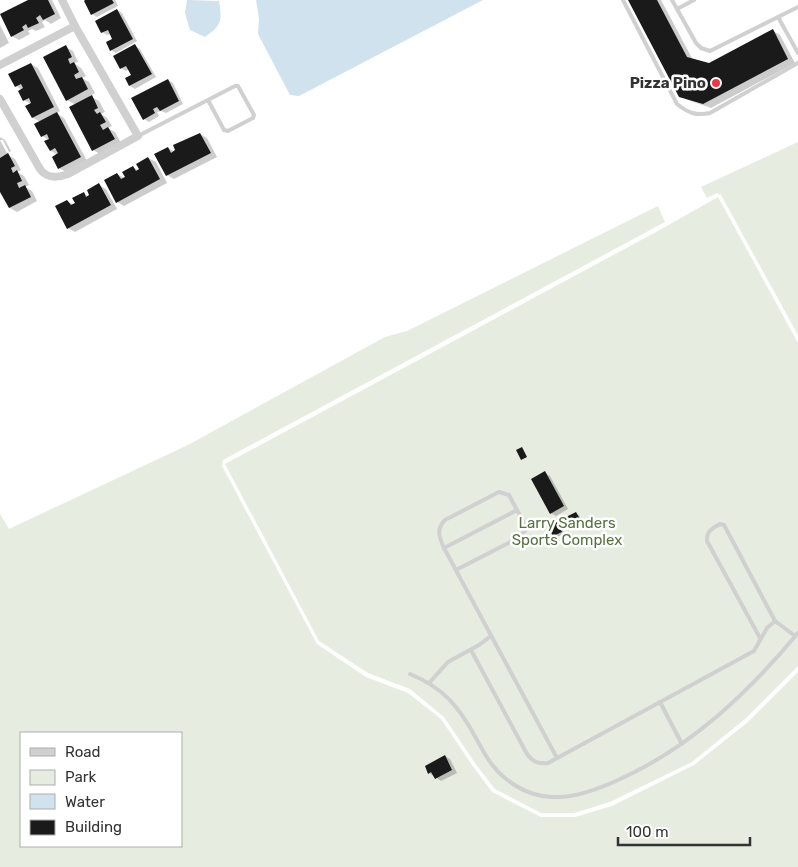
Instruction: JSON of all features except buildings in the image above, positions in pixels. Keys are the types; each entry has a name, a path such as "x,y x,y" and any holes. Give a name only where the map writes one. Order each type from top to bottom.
{"street":[{"path":"0,99 40,169 50,177 68,174 138,136 62,0"},
{"path":"0,65 75,26"}],"lane":[{"path":"623,0 677,104 686,112 700,115 710,113 798,63"},
{"path":"672,0 696,43 701,48 710,51 798,7"},
{"path":"677,9 694,0"},
{"path":"778,17 798,53"},
{"path":"138,136 235,86 238,86 254,115 253,118 228,131 224,130 208,100"},
{"path":"456,570 521,535 525,530 525,525 509,495 499,492 445,520 438,533 444,548 490,636 557,758"},
{"path":"444,548 518,510"},
{"path":"410,674 430,683 442,692 461,712 496,770 512,784 535,794 567,798 594,791 648,766 682,744 722,712 770,665 796,634 775,621 724,525 720,524 709,531 707,540 760,638"},
{"path":"471,650 531,759 535,763 541,764 548,763 754,651 760,638 775,621"},
{"path":"430,683 448,662 471,650 490,636"},
{"path":"660,702 682,744"}],"green space":[{"path":"798,142 798,335 721,195 717,193 707,198 701,187"},
{"name":"Larry Sanders Sports Complex","path":"718,197 798,343 798,666 745,719 692,762 610,802 574,813 541,813 495,789 444,717 410,689 368,673 319,641 225,464"},
{"path":"658,206 665,222 223,460 222,466 317,644 366,677 408,693 441,719 492,792 541,817 575,817 612,806 694,765 748,722 798,672 798,867 0,867 0,514 9,529 188,445 385,337 407,331"}],"water":[{"path":"187,0 219,1 220,22 205,37 190,30 185,13"},
{"path":"256,0 483,0 299,96 290,95 259,36"}],"place":[{"name":"Pizza Pino","path":"716,83"}]}
